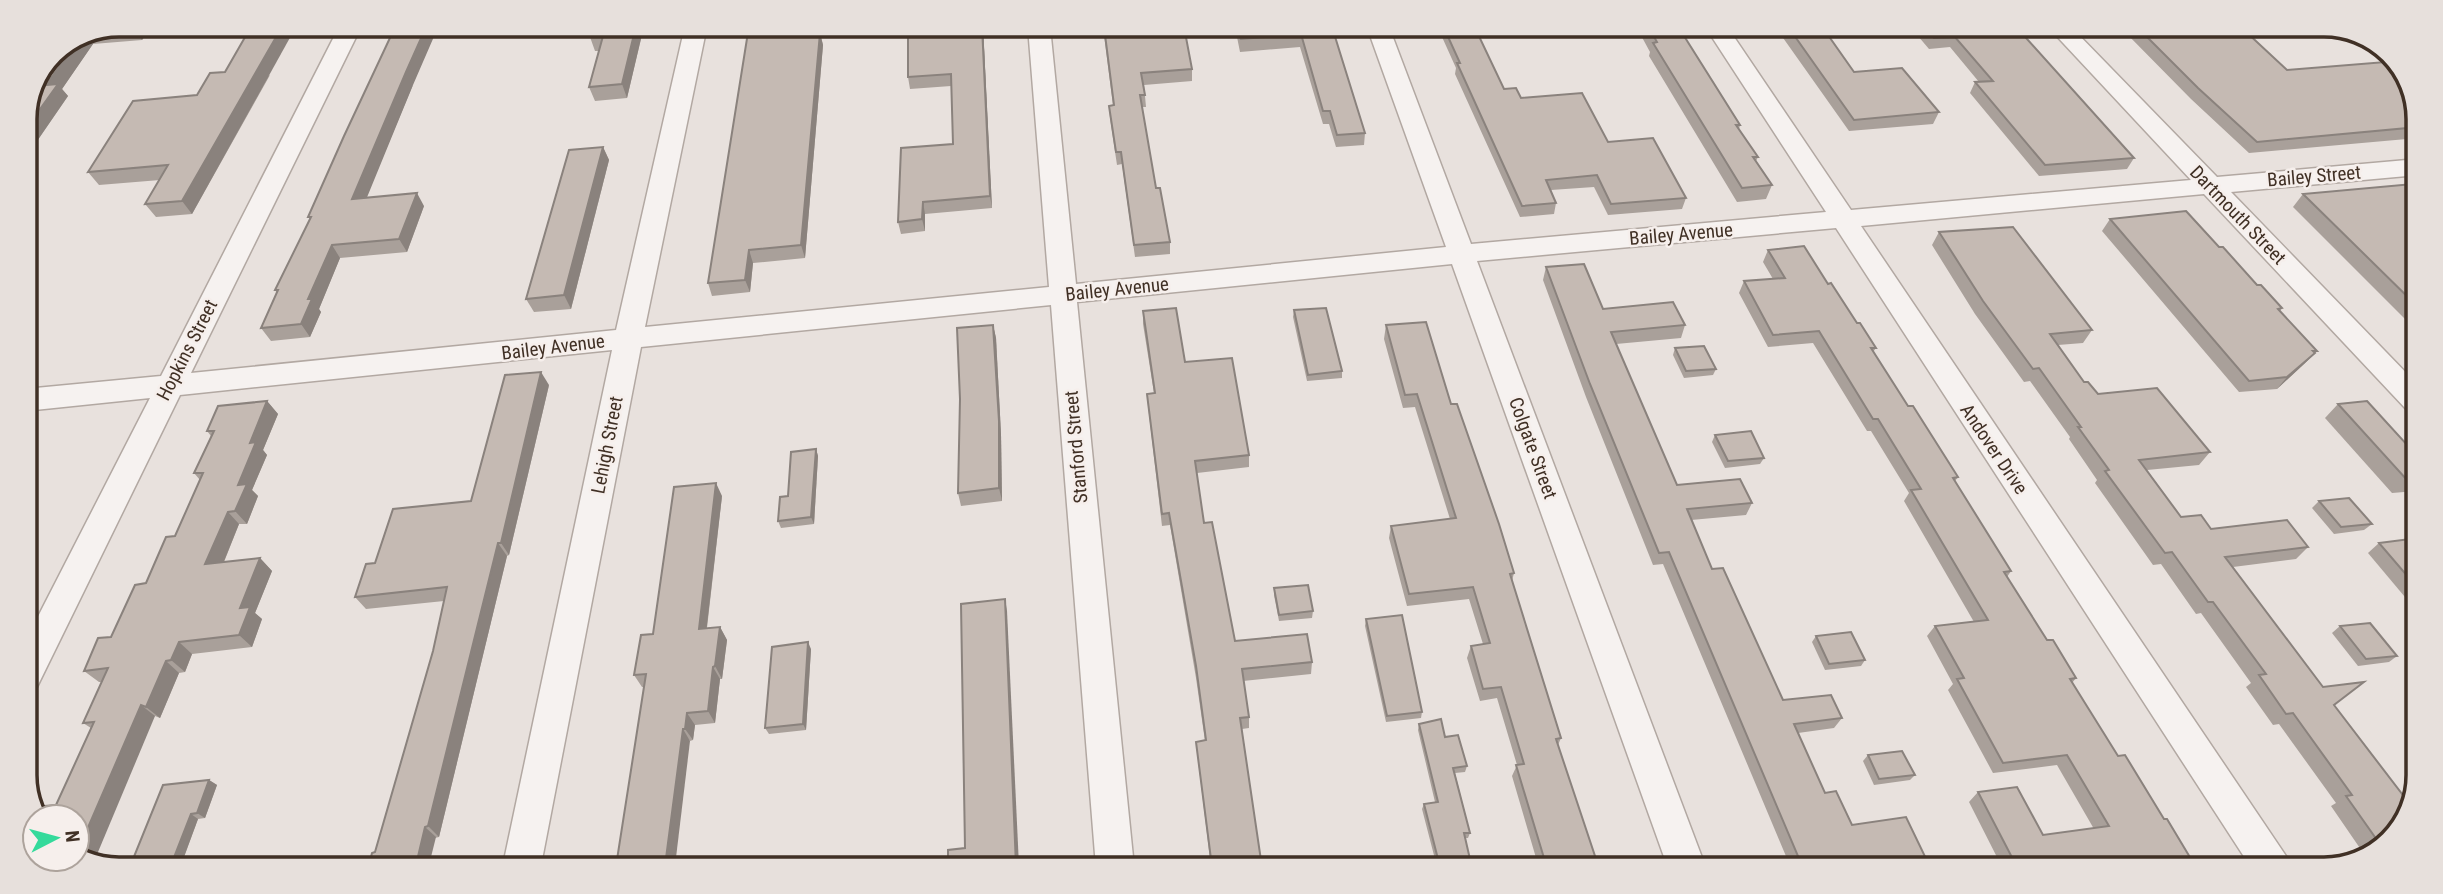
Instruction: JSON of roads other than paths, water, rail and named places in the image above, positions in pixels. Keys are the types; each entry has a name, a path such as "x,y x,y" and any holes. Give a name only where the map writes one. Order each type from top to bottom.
{"street":[{"name":"Hopkins Street","path":"37,652 345,37"},
{"name":"Lehigh Street","path":"525,857 629,337 694,37"},
{"name":"Stanford Street","path":"1040,37 1114,857"},
{"name":"Colgate Street","path":"1382,37 1683,857"},
{"name":"Andover Drive","path":"1723,37 1844,220 1853,238 2265,857"},
{"name":"Dartmouth Street","path":"2069,37 2406,391"},
{"name":"Bailey Street","path":"2209,185 2406,168"},
{"name":"Bailey Avenue","path":"37,399 1462,254 2209,185"}]}
